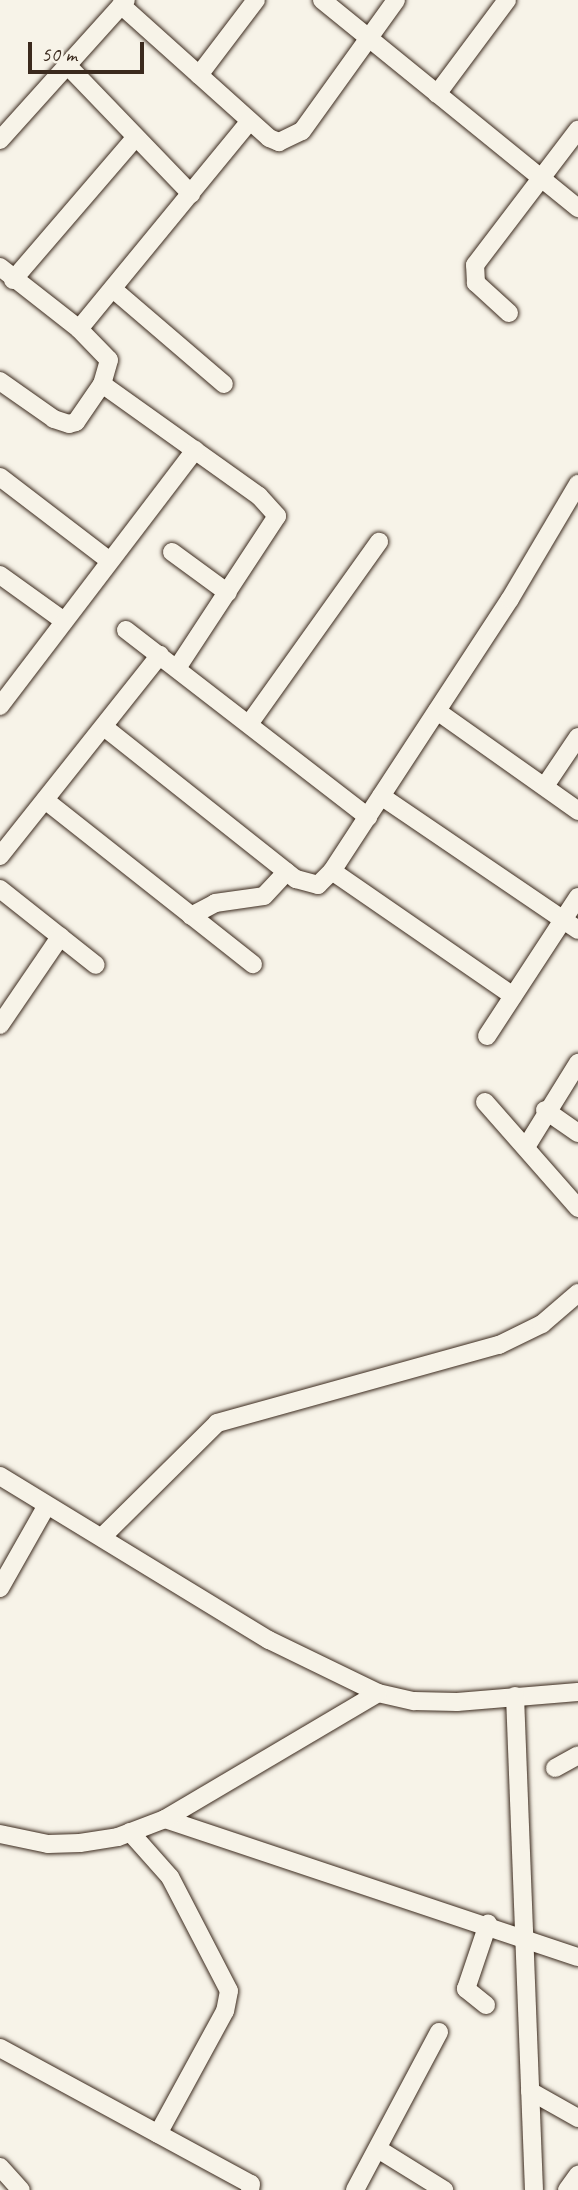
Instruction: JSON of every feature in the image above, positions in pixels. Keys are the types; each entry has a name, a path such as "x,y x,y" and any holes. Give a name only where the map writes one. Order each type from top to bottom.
{"street":[{"path":"199,75 256,0"},
{"path":"322,0 578,208"},
{"path":"0,140 124,2 269,138 289,139 302,131 396,0"},
{"path":"437,94 508,0"},
{"path":"67,65 191,194"},
{"path":"79,329 250,121"},
{"path":"509,313 476,283 475,265 578,130"},
{"path":"0,381 54,419 69,424 76,422 103,384 109,360 79,329 6,273 135,138"},
{"path":"113,289 224,384"},
{"path":"103,384 272,506 277,516 177,668"},
{"path":"3,695 64,621 195,450"},
{"path":"0,477 110,561"},
{"path":"104,727 286,872 311,886 332,871 382,796 578,484"},
{"path":"249,724 379,542"},
{"path":"172,552 228,593"},
{"path":"0,575 64,621"},
{"path":"126,630 368,817"},
{"path":"0,856 160,656"},
{"path":"437,711 578,811"},
{"path":"545,786 578,737"},
{"path":"382,796 571,925"},
{"path":"45,800 253,964"},
{"path":"332,871 513,996"},
{"path":"191,916 215,903 264,896 286,872"},
{"path":"0,889 96,965"},
{"path":"487,1036 513,996 571,925 578,897"},
{"path":"3,1013 60,937"},
{"path":"526,1147 545,1110 578,1063"},
{"path":"485,1102 578,1208"},
{"path":"545,1110 578,1133"},
{"path":"102,1537 217,1423 499,1345 542,1324 578,1293"},
{"path":"0,1476 269,1640 378,1693 414,1701 578,1692"},
{"path":"1,1584 47,1505"},
{"path":"0,1834 70,1843 130,1832 165,1819 378,1693"},
{"path":"515,1696 534,2190"},
{"path":"555,1768 578,1755"},
{"path":"165,1819 524,1936 578,1957"},
{"path":"130,1832 170,1877 229,1991 225,2011 158,2134"},
{"path":"486,2005 466,1989 488,1924"},
{"path":"355,2190 439,2032"},
{"path":"1,2053 158,2134 254,2188"},
{"path":"530,2091 578,2118"},
{"path":"378,2149 444,2190"},
{"path":"0,2167 21,2190"},
{"path":"567,2190 578,2175"}]}
